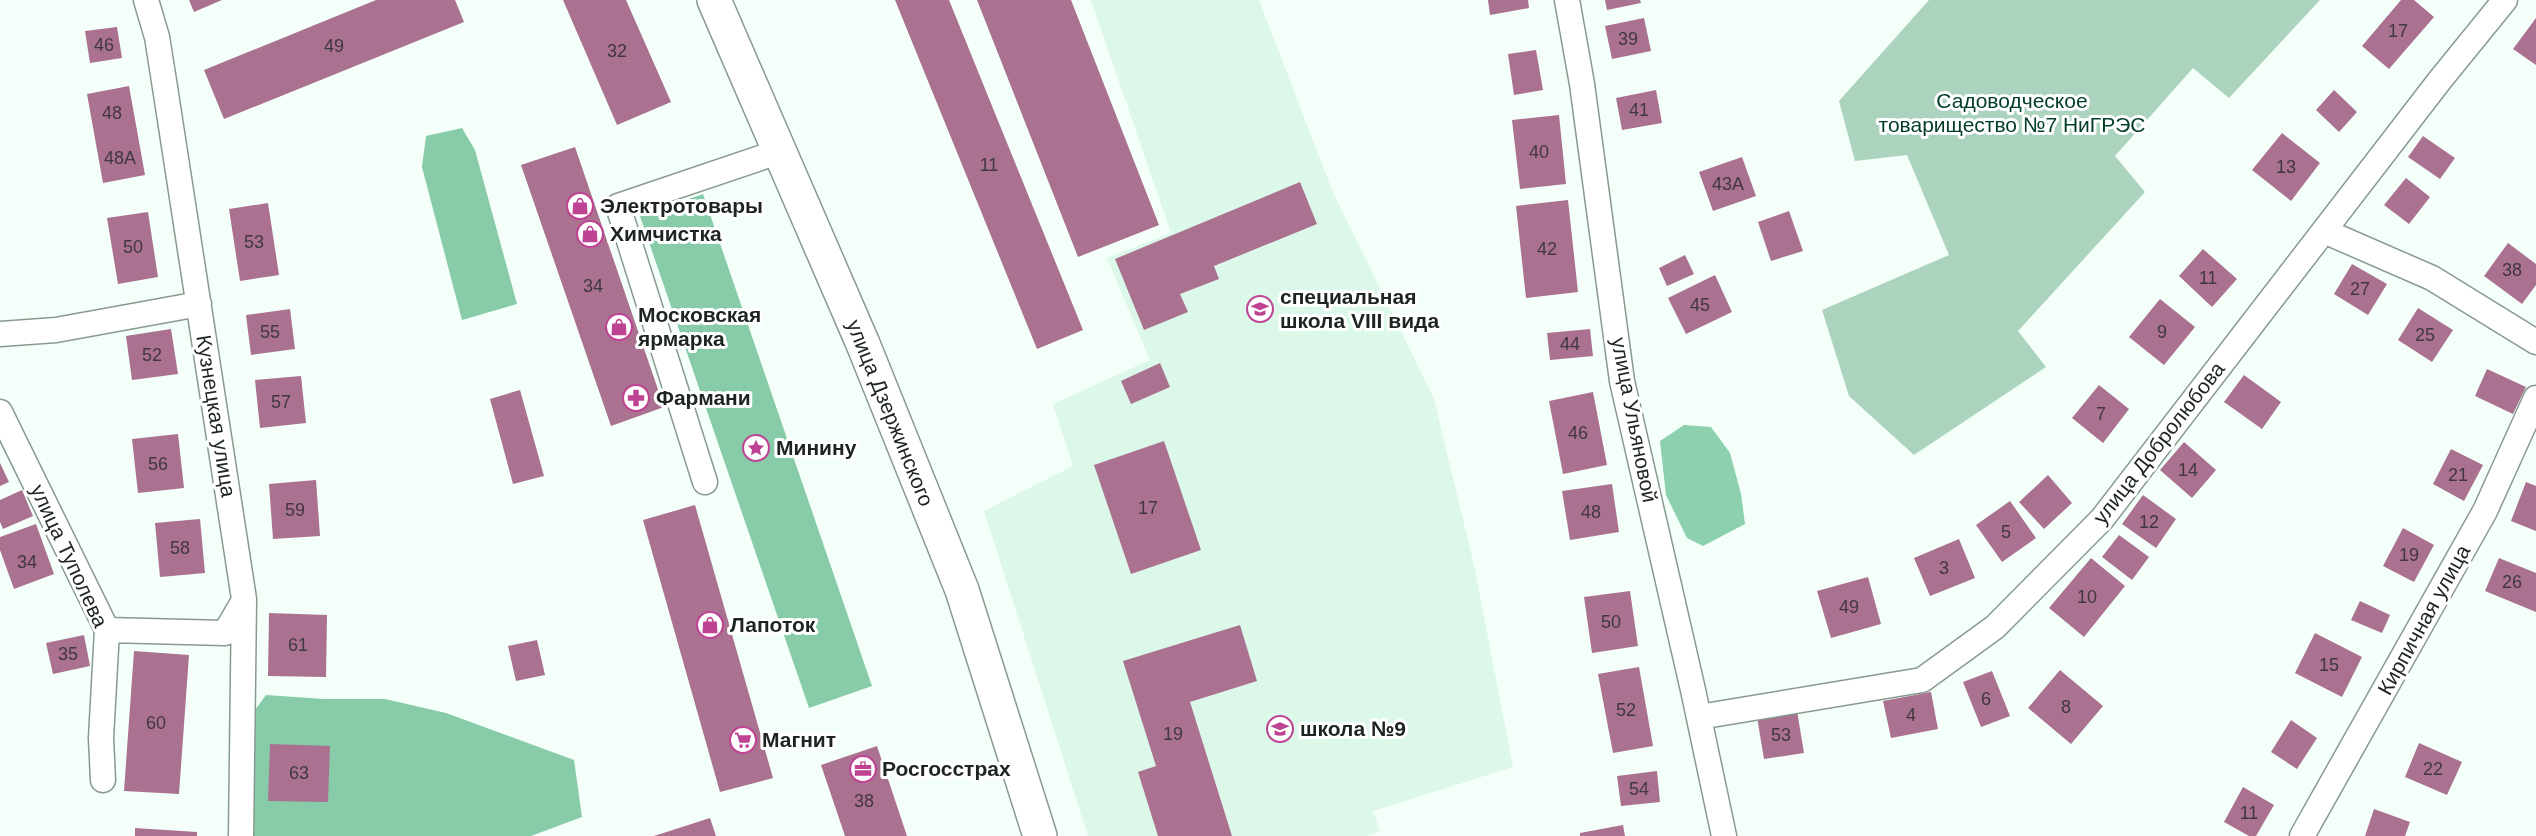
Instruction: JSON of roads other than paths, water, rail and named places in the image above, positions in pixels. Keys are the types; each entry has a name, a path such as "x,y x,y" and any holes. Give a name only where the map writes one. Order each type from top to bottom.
{"main road":[{"name":"улица Дзержинского","path":"714,0 863,344 962,590 1040,836"}],"street":[{"name":"Кузнецкая улица","path":"146,0 157,37 244,599 241,836"},
{"name":"улица Ульяновой","path":"1567,0 1582,84 1622,381 1724,836"},
{"name":"улица Добролюбова","path":"1699,717 1922,680 1995,627 2102,519 2505,0"},
{"path":"705,482 618,206 778,152"},
{"path":"2324,231 2432,278 2536,342"},
{"path":"0,334 56,330 199,304"},
{"name":"Кирпичная улица","path":"2302,836 2486,511 2536,398"},
{"name":"улица Туполева","path":"0,412 107,630 101,738 103,780"},
{"path":"107,630 225,633 244,599"}],"place":[{"name":"Электротовары","path":"580,206"},
{"name":"Химчистка","path":"590,234"},
{"name":"специальная школа VIII вида","path":"1260,309"},
{"name":"Московская ярмарка","path":"619,327"},
{"name":"Фармани","path":"636,398"},
{"name":"Минину","path":"756,448"},
{"name":"Лапоток","path":"710,625"},
{"name":"школа №9","path":"1280,729"},
{"name":"Магнит","path":"743,740"},
{"name":"Росгосстрах","path":"863,769"}],"park label":[{"name":"Садоводческое товарищество №7 НиГРЭС","path":"2012,113"}]}
